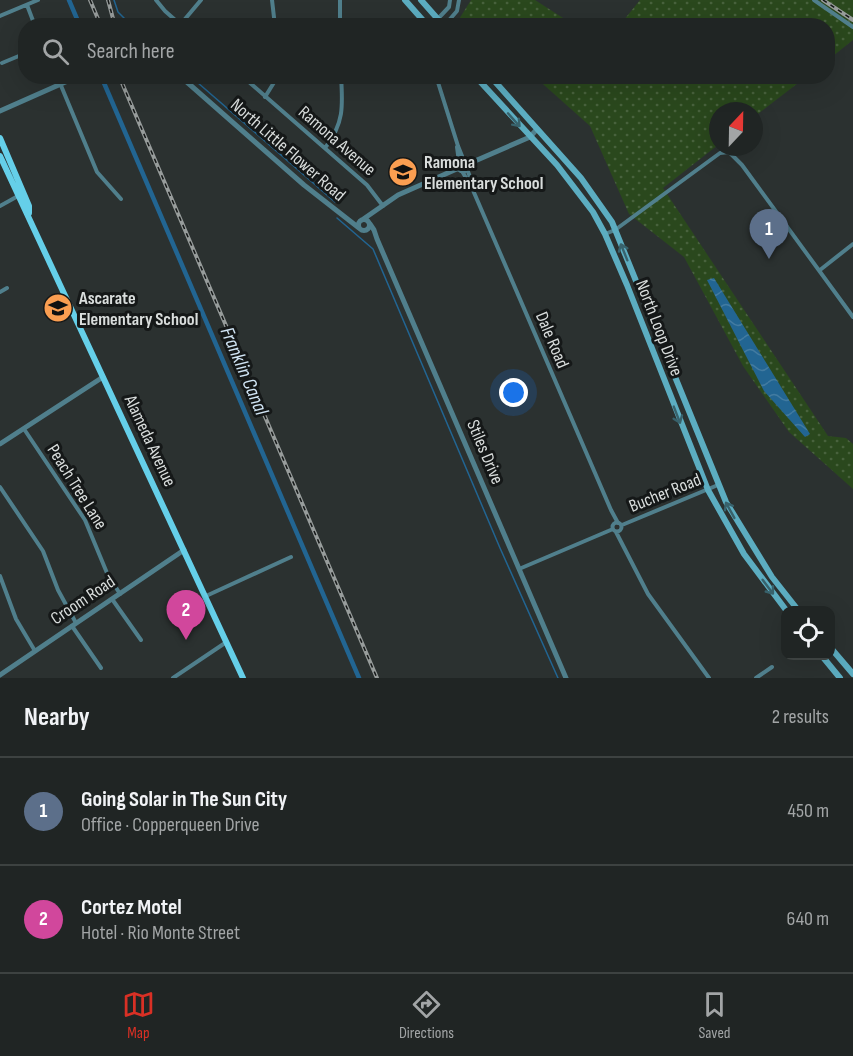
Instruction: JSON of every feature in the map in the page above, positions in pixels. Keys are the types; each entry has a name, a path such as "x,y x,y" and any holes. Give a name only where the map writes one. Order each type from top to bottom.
{"main road":[{"path":"405,0 422,18"},
{"path":"421,0 437,18"},
{"name":"North Loop Drive","path":"482,84 557,165 581,195 605,234 708,490 744,554 783,606"},
{"name":"North Loop Drive","path":"497,84 581,178 615,230 726,502 749,542 795,606"},
{"name":"Alameda Avenue","path":"0,138 28,206 30,217"},
{"name":"Alameda Avenue","path":"0,156 243,678"},
{"path":"657,362 666,358"},
{"path":"785,606 789,599"},
{"path":"835,652 853,674"},
{"path":"825,660 840,678"}],"street":[{"path":"0,16 39,0"},
{"path":"156,0 173,18"},
{"path":"187,18 201,0"},
{"path":"272,0 274,18"},
{"path":"340,0 340,18"},
{"path":"439,18 449,7 450,0"},
{"path":"451,18 457,11 459,0"},
{"path":"814,0 853,27"},
{"path":"27,5 32,18"},
{"path":"2,63 18,56"},
{"name":"North Little Flower Road","path":"189,84 304,184 361,230"},
{"name":"Ramona Avenue","path":"251,84 367,185 383,206"},
{"path":"265,97 273,84"},
{"path":"325,148 336,133 341,117 341,84"},
{"name":"Dale Road","path":"439,84 466,178 624,544 651,599 709,678"},
{"path":"0,111 60,85 97,172 122,200"},
{"path":"365,222 368,214 372,214 398,195 530,137 537,129"},
{"path":"605,234 615,230 710,159 720,153 729,152 742,165 853,317"},
{"path":"0,206 18,196"},
{"name":"North Little Flower Road","path":"351,222 365,222"},
{"path":"361,230 369,229 365,222"},
{"path":"365,222 359,224 361,230 377,238"},
{"name":"Stiles Drive","path":"365,222 374,230 566,678"},
{"path":"820,270 853,244"},
{"path":"0,292 7,288"},
{"path":"0,444 103,377"},
{"name":"Peach Tree Lane","path":"24,429 85,520 104,566 120,594"},
{"name":"Bucher Road","path":"519,569 718,485"},
{"path":"0,487 44,551 74,625 101,668"},
{"name":"Croom Road","path":"0,675 184,550"},
{"path":"205,596 291,557"},
{"path":"0,576 16,619 35,651"},
{"path":"112,599 141,640"},
{"path":"173,678 225,642"},
{"path":"756,678 772,667"}],"green space":[{"path":"471,0 535,0 563,18 460,18"},
{"path":"640,0 853,0 853,40 835,54 835,18 625,18"},
{"path":"543,84 797,84 763,110 763,102 709,102 709,152 663,188 828,436 846,438 853,444 853,489 789,432 743,366 684,257 629,214 590,126"}],"water":[{"path":"714,278 810,434 805,437 764,391 707,280"}],"waterway":[{"name":"Franklin Canal","path":"69,0 77,18"},
{"path":"114,0 118,12 124,18"},
{"name":"Franklin Canal","path":"104,84 359,678"},
{"path":"199,84 335,202"},
{"path":"337,218 373,249 558,678"}],"railway":[{"path":"90,0 98,18"},
{"path":"108,0 113,18"},
{"path":"823,0 853,20"},
{"path":"122,84 377,678"}],"place":[{"name":"Ramona Elementary School","path":"403,172"},
{"name":"Going Solar in The Sun City","path":"769,259"},
{"name":"Ascarate Elementary School","path":"58,308"},
{"name":"Cortez Motel","path":"186,640"}]}
